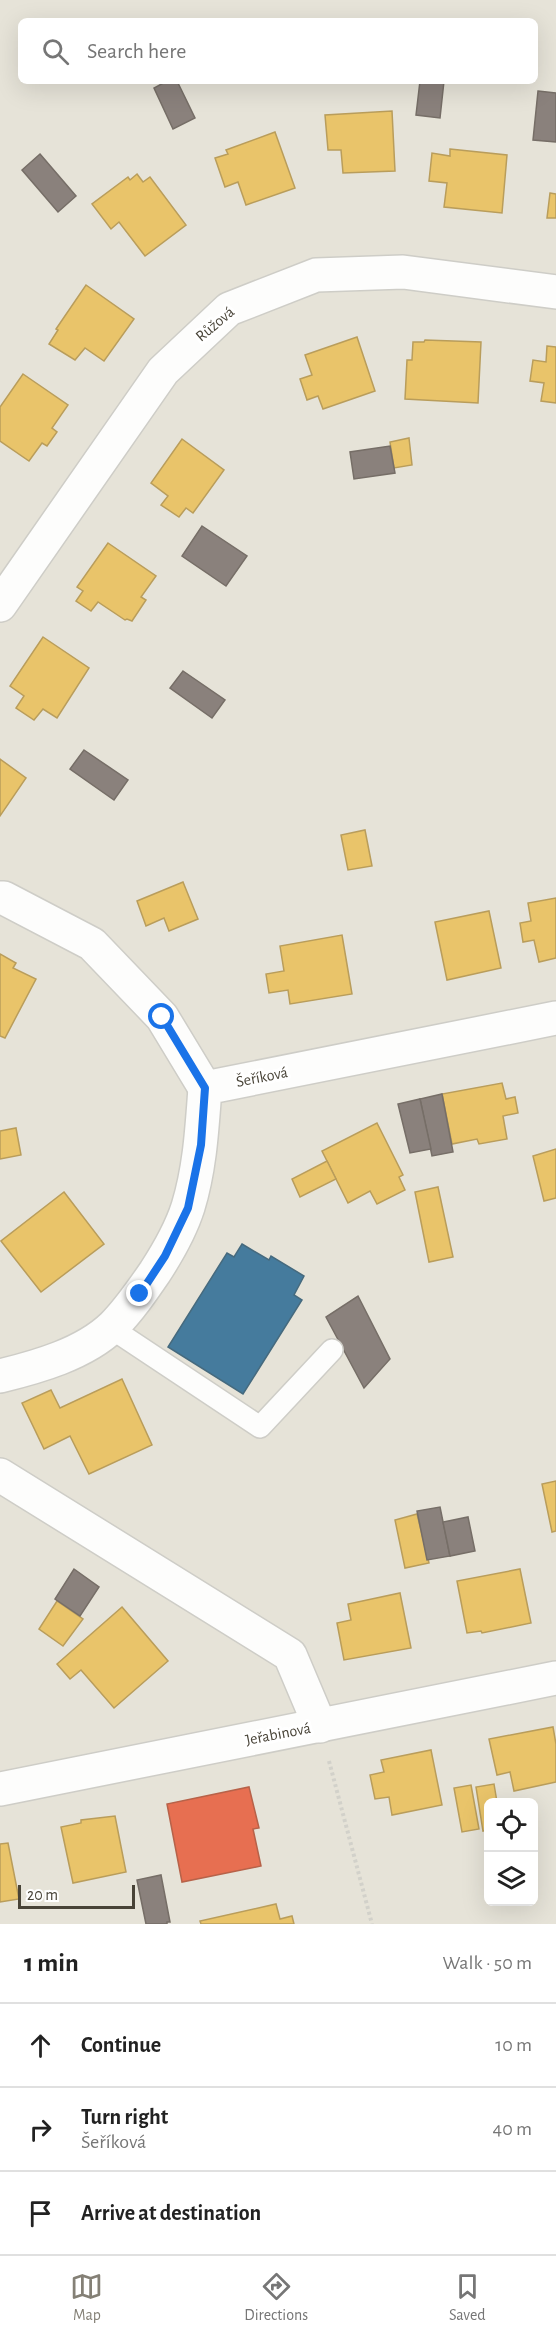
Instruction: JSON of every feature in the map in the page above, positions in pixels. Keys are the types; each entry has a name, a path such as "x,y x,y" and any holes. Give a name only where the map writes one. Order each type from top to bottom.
{"street":[{"name":"Růžová","path":"0,605 163,371 229,309 316,275 403,272 556,292"},
{"path":"0,898 92,944 162,1017 205,1088 201,1145 188,1208 165,1256 140,1294 111,1328 84,1346 54,1360 0,1376"},
{"name":"Šeříková","path":"205,1088 556,1018"},
{"path":"0,1475 290,1654 320,1725"},
{"name":"Jeřabinová","path":"0,1790 556,1678"}],"lane":[{"path":"111,1328 260,1427 332,1350"}],"path":[{"path":"320,1725 372,1924"}],"shaded area":[{"path":"0,0 556,0 556,1924 0,1924"}],"building: Homes":[{"path":"392,111 395,171 343,173 341,150 328,150 325,115"},
{"path":"275,132 295,188 246,205 238,182 225,187 215,158 228,154 226,150"},
{"path":"450,149 507,155 502,213 444,207 447,183 429,181 432,153 450,156"},
{"path":"137,174 143,182 150,177 186,225 145,256 119,222 111,229 92,204 128,177 130,180"},
{"path":"550,193 556,194 556,218 547,218"},
{"path":"86,285 134,319 104,361 85,348 75,360 49,344 58,330 56,329"},
{"path":"357,337 375,391 323,409 318,396 307,400 300,379 312,375 305,355"},
{"path":"425,340 481,342 478,403 405,399 407,360 412,360 413,342 424,342"},
{"path":"547,346 556,347 556,403 541,401 544,383 530,381 533,360 546,362"},
{"path":"23,374 68,405 52,428 57,432 47,446 42,443 29,461 0,441 0,407"},
{"path":"409,438 412,465 394,468 390,442"},
{"path":"182,439 224,470 193,513 186,508 179,517 161,505 168,496 151,483"},
{"path":"108,543 156,576 141,597 146,600 132,621 125,620 98,602 91,611 76,601 83,591 77,587"},
{"path":"43,637 89,668 57,718 43,709 34,720 16,708 24,696 10,686"},
{"path":"0,759 26,778 0,816"},
{"path":"365,830 372,866 348,870 341,835"},
{"path":"183,882 198,919 169,931 164,918 146,926 137,901"},
{"path":"556,898 556,958 539,962 534,940 523,942 520,923 531,921 528,903"},
{"path":"489,911 501,968 447,980 435,922"},
{"path":"342,935 352,994 290,1004 288,990 269,993 266,974 284,971 280,946"},
{"path":"0,954 16,963 13,968 36,979 5,1038 0,1036"},
{"path":"502,1083 506,1099 515,1097 518,1113 503,1116 507,1139 479,1144 477,1139 452,1144 442,1094"},
{"path":"377,1123 403,1175 399,1177 405,1190 377,1204 370,1191 348,1203 322,1151"},
{"path":"16,1128 21,1155 0,1159 0,1131"},
{"path":"556,1149 556,1198 544,1201 533,1156"},
{"path":"327,1161 336,1179 300,1197 292,1179"},
{"path":"438,1187 453,1257 429,1262 415,1192"},
{"path":"64,1192 104,1244 41,1292 1,1241"},
{"path":"122,1379 152,1445 89,1474 70,1436 44,1449 22,1403 51,1390 60,1408"},
{"path":"556,1481 556,1531 552,1532 542,1484"},
{"path":"417,1514 429,1563 405,1568 395,1520"},
{"path":"520,1569 531,1623 482,1633 481,1631 467,1633 457,1581"},
{"path":"400,1593 411,1648 344,1660 337,1623 351,1620 348,1604"},
{"path":"57,1601 83,1619 63,1646 39,1629"},
{"path":"122,1607 168,1661 114,1708 81,1670 70,1679 57,1664"},
{"path":"553,1727 556,1744 556,1782 514,1791 510,1772 497,1775 489,1739"},
{"path":"431,1750 442,1805 392,1815 389,1797 375,1799 370,1775 384,1772 381,1760"},
{"path":"494,1784 496,1798 484,1798 483,1831 476,1787"},
{"path":"471,1785 479,1829 462,1832 454,1788"},
{"path":"115,1816 126,1872 73,1883 61,1827 81,1823 81,1820"},
{"path":"8,1843 19,1899 0,1902 0,1844"},
{"path":"276,1904 280,1919 292,1916 294,1924 201,1924 200,1921"}],"building: Shops":[{"path":"249,1787 259,1828 253,1829 261,1866 182,1882 167,1804"}],"building: Public":[{"path":"242,1244 269,1260 271,1256 304,1276 294,1295 302,1300 243,1394 168,1347 227,1253 234,1257"}],"building: Industry":[{"path":"161,84 178,84 195,118 173,129 154,88"},
{"path":"420,84 444,84 440,118 416,115"},
{"path":"538,91 556,93 556,142 533,140"},
{"path":"40,154 76,196 58,212 22,170"},
{"path":"390,446 395,473 354,479 350,452"},
{"path":"202,526 247,556 226,586 182,556"},
{"path":"183,671 225,700 212,718 170,688"},
{"path":"84,750 128,780 114,800 70,769"},
{"path":"442,1094 453,1152 432,1156 420,1099"},
{"path":"420,1099 431,1149 410,1153 398,1104"},
{"path":"358,1296 390,1359 364,1388 326,1317"},
{"path":"440,1507 450,1556 427,1560 417,1511"},
{"path":"468,1517 475,1551 450,1556 443,1522"},
{"path":"74,1569 99,1587 80,1616 55,1599"},
{"path":"161,1875 170,1922 146,1924 137,1880"}],"route":[{"path":"140,1294 165,1256 188,1208 201,1145 205,1088 162,1017"}]}
